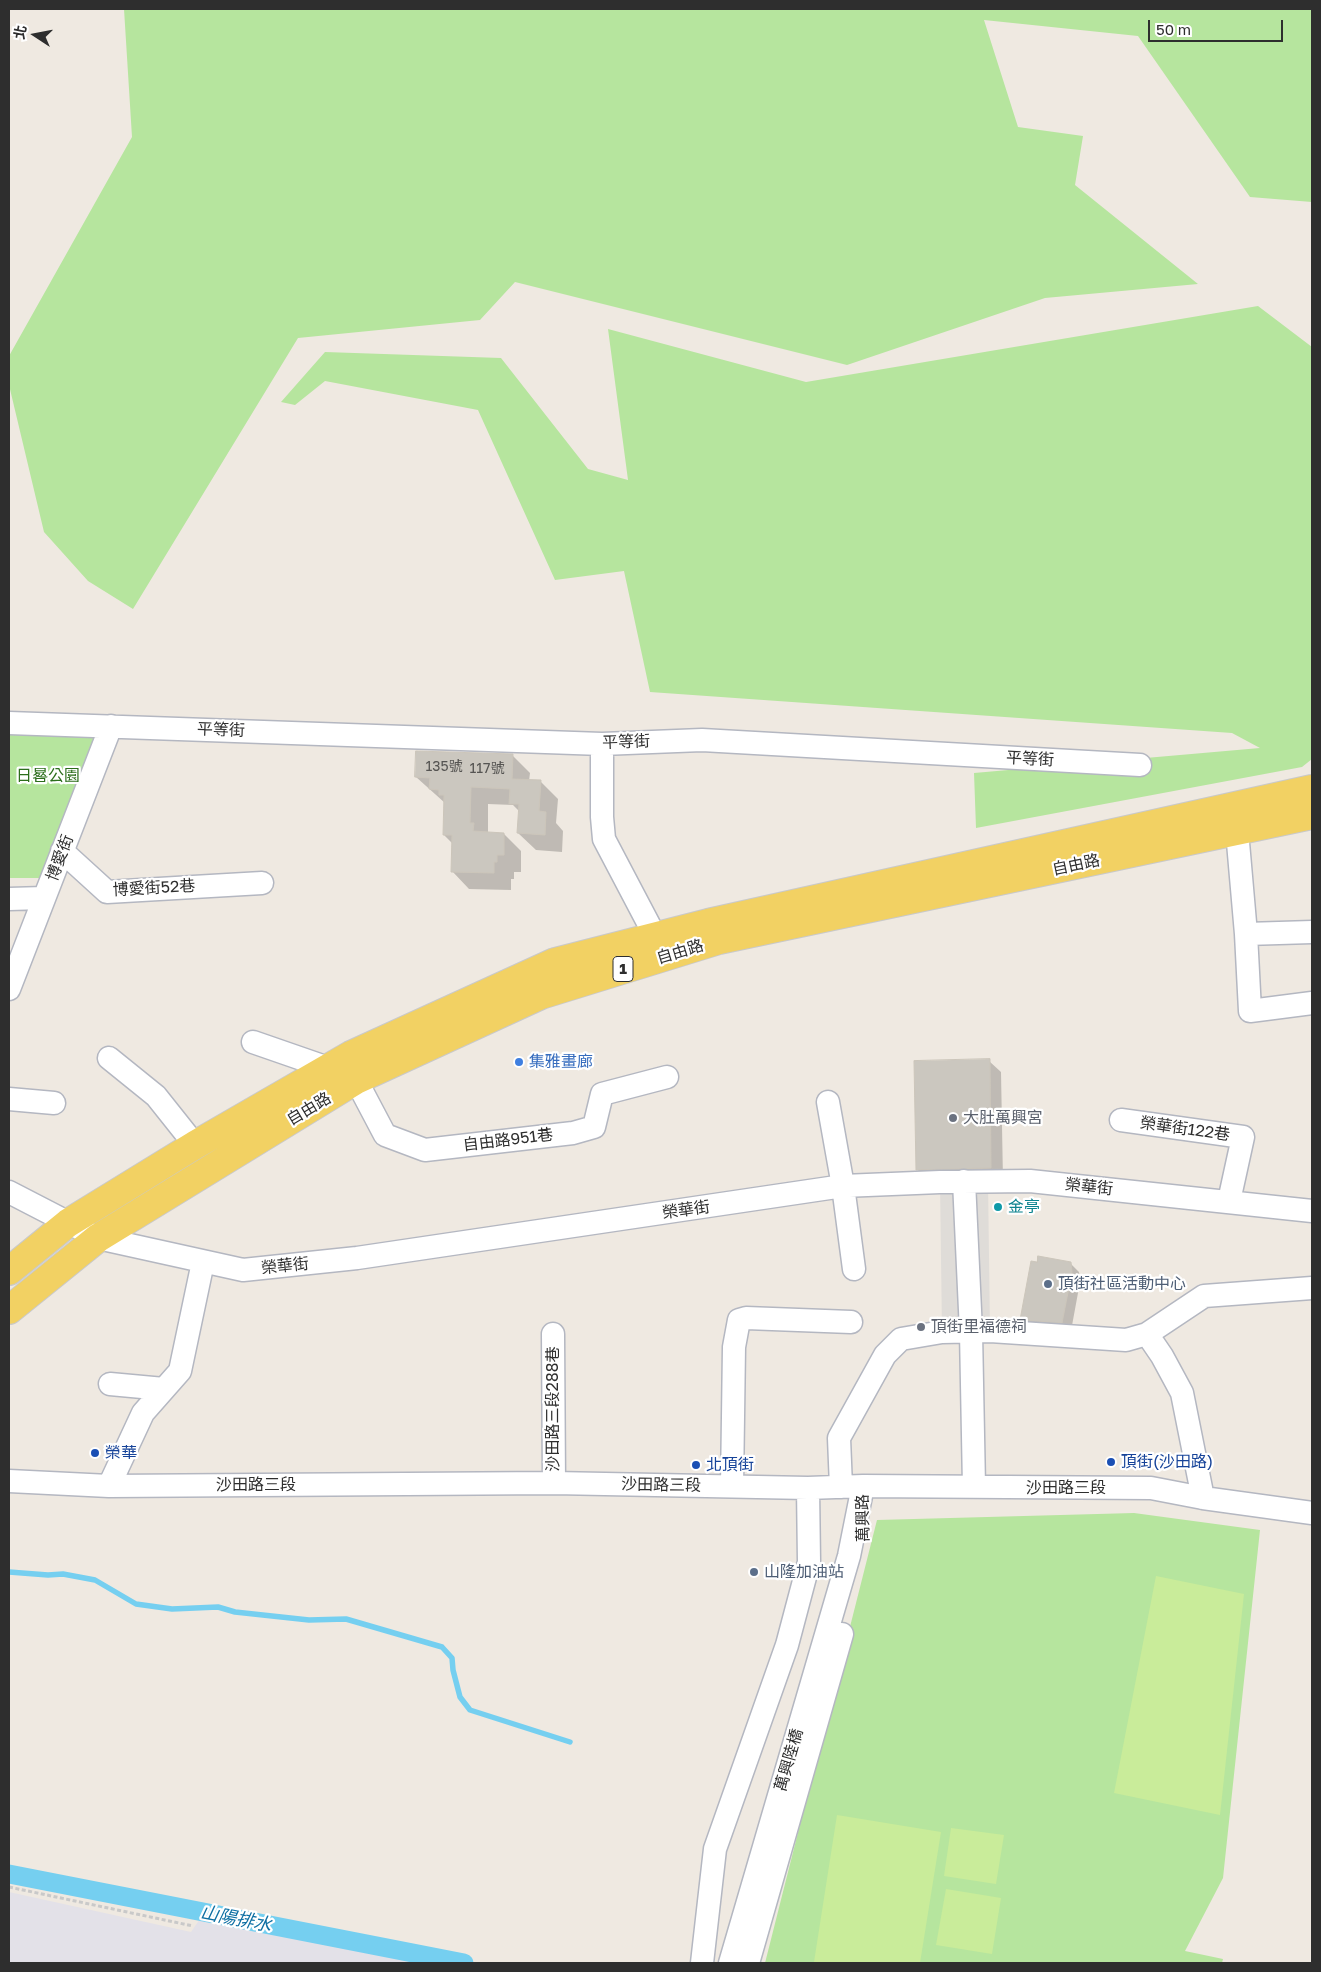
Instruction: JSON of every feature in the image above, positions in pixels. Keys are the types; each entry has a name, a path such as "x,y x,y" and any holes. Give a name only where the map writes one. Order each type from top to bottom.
{"main road":[{"name":"自由路","path":"9,1310 98,1238 356,1080 389,1051 555,962 655,936 1312,789"},
{"name":"自由路","path":"9,1271 68,1223 328,1068 389,1051 541,995 719,940 1312,815"}],"street":[{"name":"平等街","path":"9,723 602,744 702,740 1140,766"},
{"name":"博愛街","path":"9,989 111,726"},
{"path":"602,744 602,817 604,839 655,936"},
{"path":"1237,831 1246,934 1250,1011 1312,1003"},
{"name":"博愛街52巷","path":"62,851 107,892 262,883"},
{"path":"9,899 44,898"},
{"path":"1246,934 1312,932"},
{"path":"253,1042 328,1068"},
{"path":"110,1058 156,1096 196,1145"},
{"name":"自由路951巷","path":"356,1080 385,1135 425,1150 573,1133 594,1127 602,1094 667,1077"},
{"path":"9,1098 54,1103"},
{"path":"828,1102 843,1186 854,1269"},
{"name":"榮華街122巷","path":"1121,1120 1243,1137 1229,1202"},
{"path":"964,1181 971,1332 974,1487"},
{"name":"榮華街","path":"9,1192 98,1238 243,1270 357,1258 843,1186 964,1181 1030,1181 1312,1211"},
{"path":"109,1486 143,1413 180,1371 203,1262"},
{"path":"1203,1498 1182,1393 1162,1356 1147,1334 1204,1296 1312,1288"},
{"path":"732,1486 734,1347 739,1320 746,1318 851,1322"},
{"name":"萬興路","path":"856,1558 852,1487 839,1438 885,1355 901,1339 942,1332 1126,1340 1147,1334"},
{"name":"沙田路三段288巷","path":"553,1334 554,1483"},
{"path":"110,1384 164,1389"},
{"name":"沙田路三段","path":"9,1481 109,1486 554,1483 808,1488 1151,1488 1203,1498 1312,1513"},
{"path":"702,1963 715,1850 787,1645 809,1562 808,1488"},
{"name":"萬興陸橋","path":"730,1963 856,1558"},
{"name":"萬興陸橋","path":"748,1963 856,1558"}],"path":[{"path":"9,1887 193,1926"}],"shaded area":[{"path":"988,1181 990,1331 942,1332 940,1182"},
{"path":"9,1892 191,1932 204,1913 455,1963 9,1963"}],"green space":[{"path":"124,9 1312,9 1312,202 1250,197 1138,36 984,20 1018,127 1083,136 1075,185 1198,284 1045,298 847,365 515,282 480,320 298,338 133,609 88,581 44,532 9,385 9,356 132,137"},
{"path":"1258,306 1312,347 1312,759 1302,767 976,828 974,773 1260,748 1232,733 650,692 624,571 555,580 478,410 325,381 295,405 281,402 325,352 501,358 588,469 628,480 608,329 806,382"},
{"name":"日晷公園","path":"9,735 104,737 51,878 9,878"},
{"path":"1134,1513 1260,1530 1223,1878 1185,1951 1223,1959 1222,1963 765,1963 877,1520"},
{"path":"1156,1576 1244,1594 1220,1815 1114,1793"},
{"path":"837,1815 941,1832 920,1963 814,1962"},
{"path":"951,1828 1004,1835 996,1884 944,1876"},
{"path":"946,1889 1001,1898 992,1954 936,1945"}],"building":[{"path":"416,751 513,754 512,779 541,780 539,811 546,812 545,835 517,833 519,804 509,804 510,789 471,787 470,823 474,823 473,831 504,833 504,855 497,855 497,862 494,862 494,873 451,872 452,835 443,835 444,795 439,795 439,790 429,789 430,778 415,777"},
{"name":"大肚萬興宮","path":"990,1059 991,1168 916,1170 914,1061"},
{"name":"頂街社區活動中心","path":"1038,1256 1071,1262 1072,1272 1062,1323 1020,1320 1031,1261 1037,1262"}],"waterway":[{"path":"9,1572 48,1575 63,1574 95,1580 136,1604 172,1609 218,1607 235,1612 309,1620 346,1619 442,1647 452,1658 460,1697 470,1710 570,1742"},
{"name":"山陽排水","path":"9,1874 464,1963"}],"place":[{"name":"集雅畫廊","path":"519,1062"},
{"name":"大肚萬興宮","path":"953,1118"},
{"name":"金亭","path":"998,1207"},
{"name":"頂街社區活動中心","path":"1048,1284"},
{"name":"頂街里福德祠","path":"921,1327"},
{"name":"榮華","path":"95,1453"},
{"name":"頂街(沙田路)","path":"1111,1462"},
{"name":"北頂街","path":"696,1465"},
{"name":"山隆加油站","path":"754,1572"}]}
